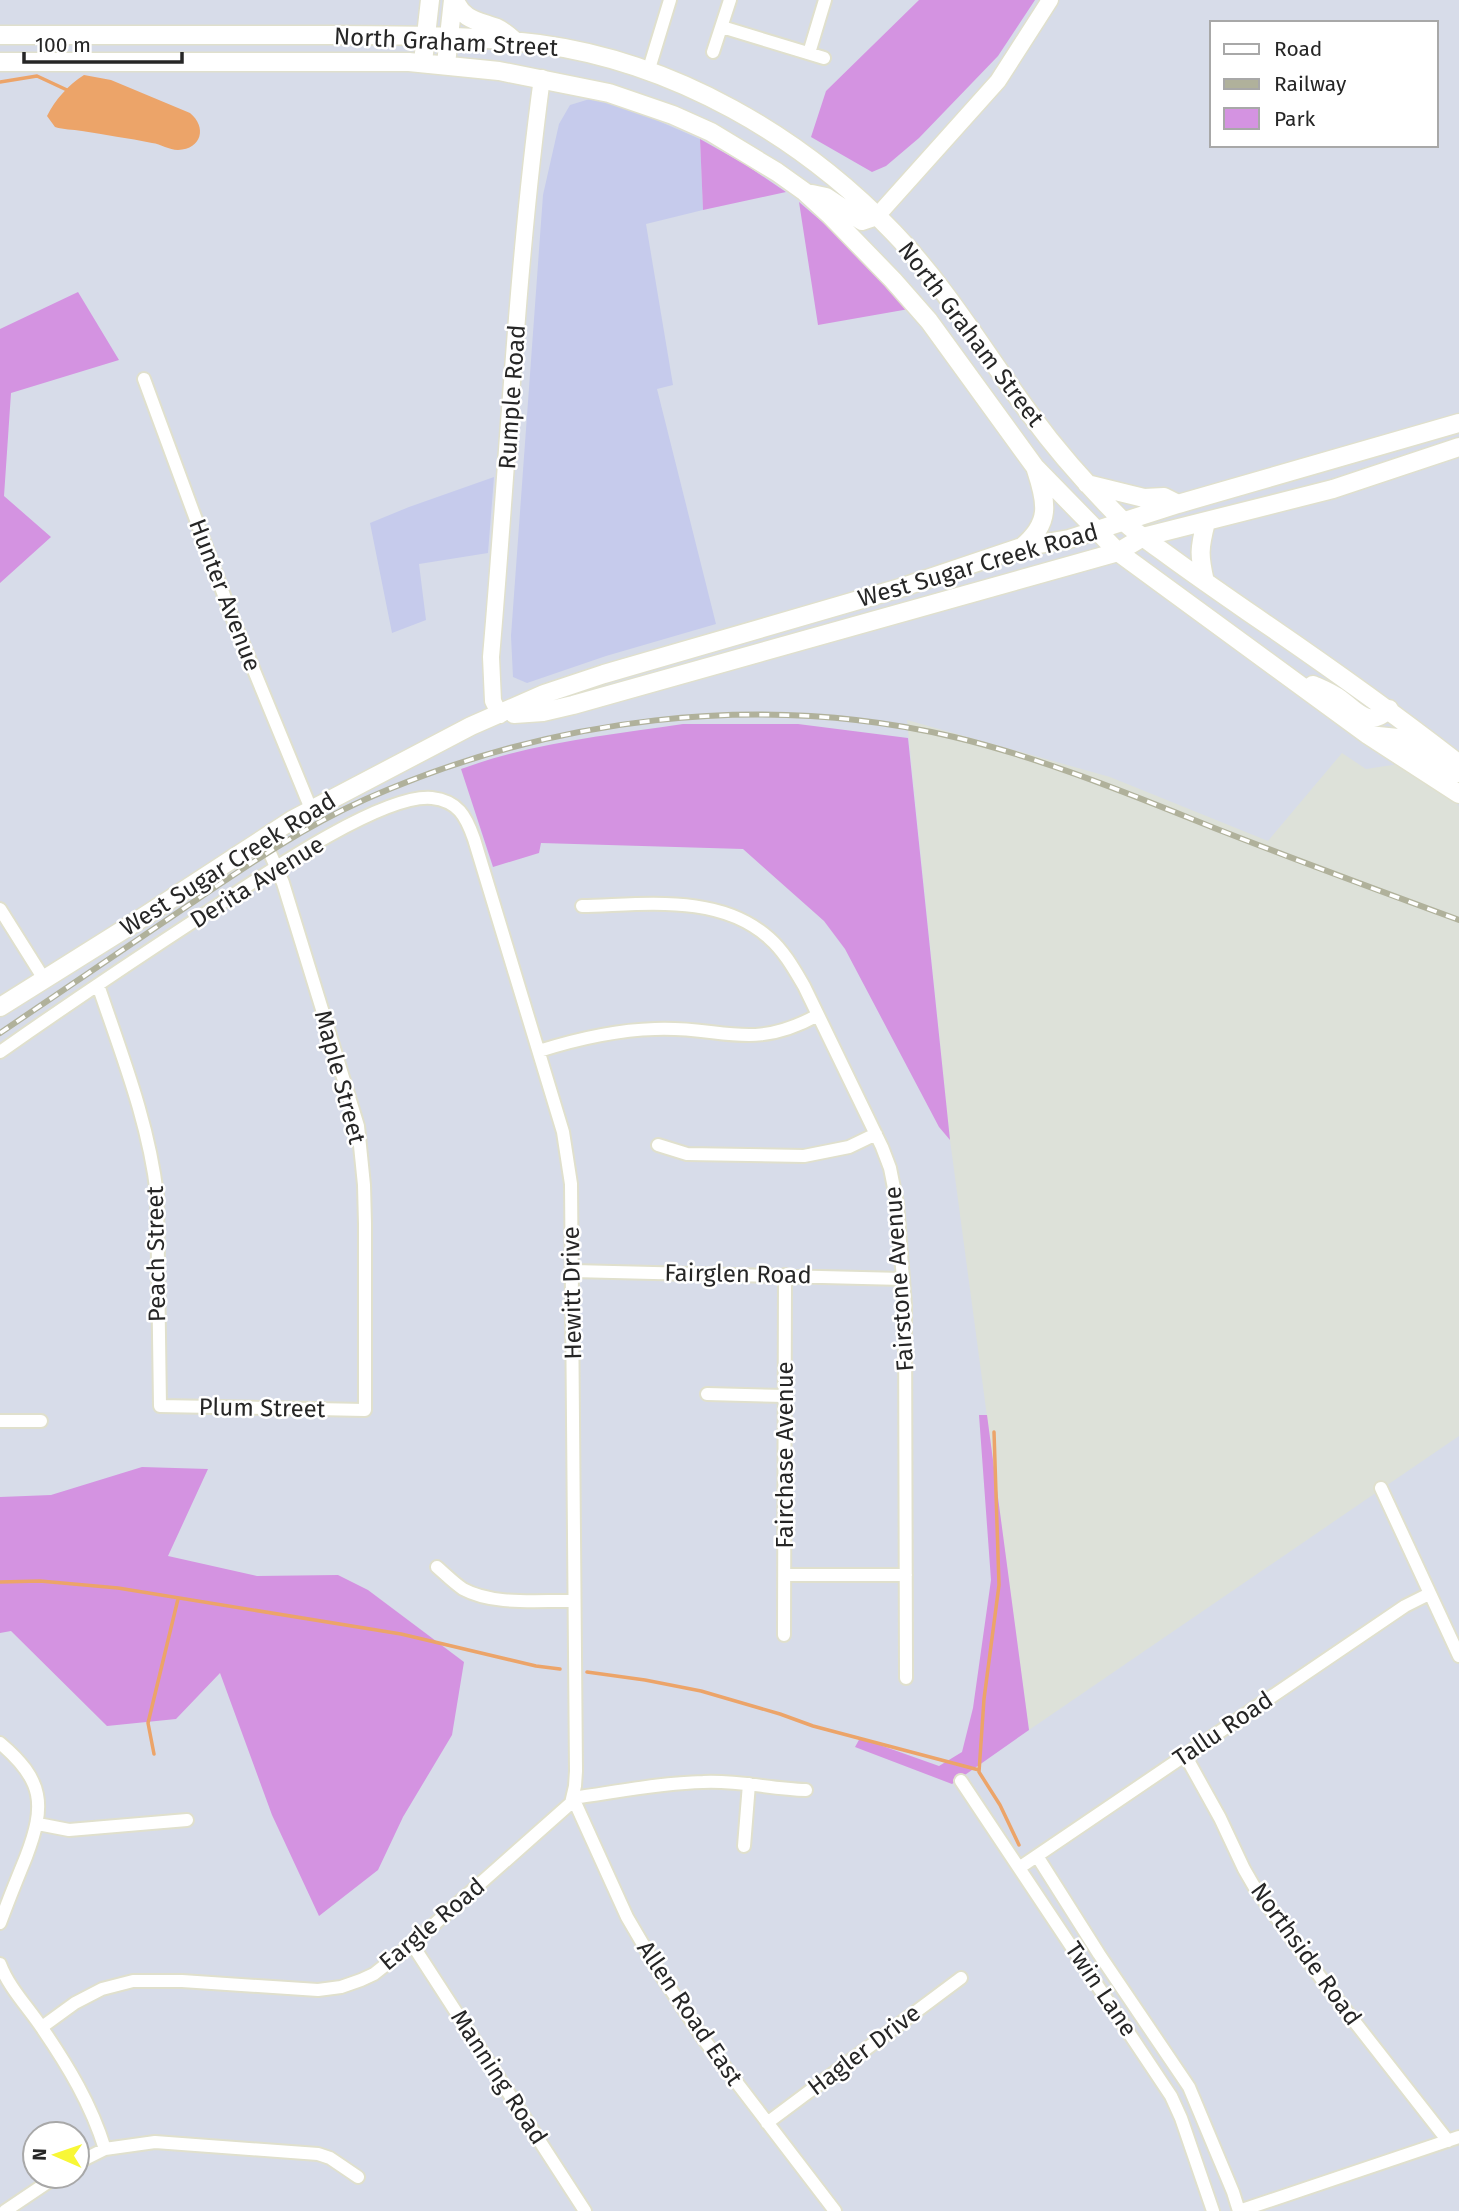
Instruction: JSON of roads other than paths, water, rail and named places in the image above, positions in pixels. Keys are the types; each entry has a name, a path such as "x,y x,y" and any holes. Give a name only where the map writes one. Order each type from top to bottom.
{"main road":[{"path":"423,62 430,0"},
{"path":"446,64 454,0"},
{"path":"454,0 466,17 500,29 516,42"},
{"name":"North Graham Street","path":"0,35 426,36 516,42 575,51 648,72 697,91 764,127 813,161 877,216 940,287 1031,416 1087,484 1123,521 1205,582 1389,709 1459,764"},
{"name":"North Graham Street","path":"0,62 423,62 542,78 609,93 673,115 746,152 806,192 855,239 929,321 1035,467 1118,552 1368,735 1459,794"},
{"path":"806,192 826,197 862,221 877,216"},
{"name":"West Sugar Creek Road","path":"0,1007 310,809 471,726 571,684 900,588 1022,547 1096,531 1178,504 1459,423"},
{"name":"West Sugar Creek Road","path":"500,715 543,712 573,705 1118,552 1143,537 1333,489 1459,447"},
{"path":"1022,547 1040,528 1045,510 1035,467"},
{"path":"1087,484 1144,498 1164,497 1178,504"},
{"path":"1205,582 1199,555 1206,522"},
{"path":"712,666 715,651 722,645 754,636 770,625"},
{"path":"1285,672 1336,696 1371,719 1389,709"},
{"path":"1368,735 1398,738 1424,757 1459,773"}],"street":[{"path":"648,72 670,0"},
{"path":"713,52 730,0"},
{"path":"808,53 825,0"},
{"path":"877,216 998,81 1050,0"},
{"path":"722,27 824,58"},
{"name":"Rumple Road","path":"500,715 493,701 491,657 523,251 542,78"},
{"name":"Hunter Avenue","path":"144,379 232,617 310,809"},
{"name":"Derita Avenue","path":"0,1052 277,866 354,824 406,802 431,798 457,806"},
{"name":"Hewitt Drive","path":"457,806 464,814 474,839 568,1155 573,1271 576,1771 573,1798"},
{"name":"Maple Street","path":"263,837 277,866 358,1126 365,1224 365,1410"},
{"name":"Fairstone Avenue","path":"582,906 682,905 731,914 757,928 780,950 804,986 876,1134 894,1184 903,1279 907,1453 906,1678"},
{"path":"0,909 44,979"},
{"name":"Peach Street","path":"98,985 136,1101 155,1175 160,1406"},
{"path":"539,1051 597,1035 655,1029 680,1029 733,1037 762,1036 801,1025 818,1015"},
{"path":"658,1145 687,1154 804,1156 849,1147 876,1134"},
{"name":"Fairglen Road","path":"573,1271 903,1279"},
{"name":"Fairchase Avenue","path":"784,1635 785,1275"},
{"path":"707,1394 786,1396"},
{"name":"Plum Street","path":"160,1406 365,1410"},
{"path":"0,1421 41,1421"},
{"path":"1381,1488 1459,1656"},
{"path":"437,1567 463,1588 484,1597 574,1601"},
{"path":"786,1575 906,1575"},
{"name":"Tallu Road","path":"1019,1868 1405,1606 1429,1594"},
{"path":"0,1743 22,1763 34,1783 39,1800 37,1824 0,1923"},
{"name":"Northside Road","path":"1185,1755 1255,1888 1329,1989 1453,2139"},
{"name":"Twin Lane","path":"961,1781 1171,2096 1213,2211"},
{"path":"573,1798 702,1782 806,1790"},
{"path":"744,1846 749,1784"},
{"name":"Eargle Road","path":"42,2027 93,1993 133,1981 182,1981 297,1989 341,1987 361,1980 412,1944 561,1814 573,1798"},
{"name":"Allen Road East","path":"573,1798 627,1917 647,1952 691,2020 835,2211"},
{"path":"37,1824 69,1830 187,1820"},
{"name":"Twin Lane","path":"1037,1856 1189,2087 1239,2211"},
{"name":"Manning Road","path":"412,1944 585,2211"},
{"path":"0,1964 12,1987 42,2027 89,2103 105,2149"},
{"name":"Hagler Drive","path":"767,2123 961,1978"},
{"path":"1239,2211 1453,2139"},
{"path":"91,2156 105,2149 155,2142 297,2151 330,2158 358,2177"},
{"path":"5,2211 36,2190"}],"waterway":[{"path":"0,82 37,76 67,90"},
{"path":"994,1432 999,1585 984,1699 979,1772 1000,1805 1019,1845"},
{"path":"0,1582 40,1581 118,1588 401,1634 536,1666 560,1669"},
{"path":"154,1754 148,1723 178,1599"},
{"path":"587,1672 701,1691 813,1726 979,1770"}],"railway":[{"path":"0,1033 250,864 342,810 436,771 508,749 581,732 655,720 730,715 805,716 880,723 954,737 1090,779 1459,920"}]}
